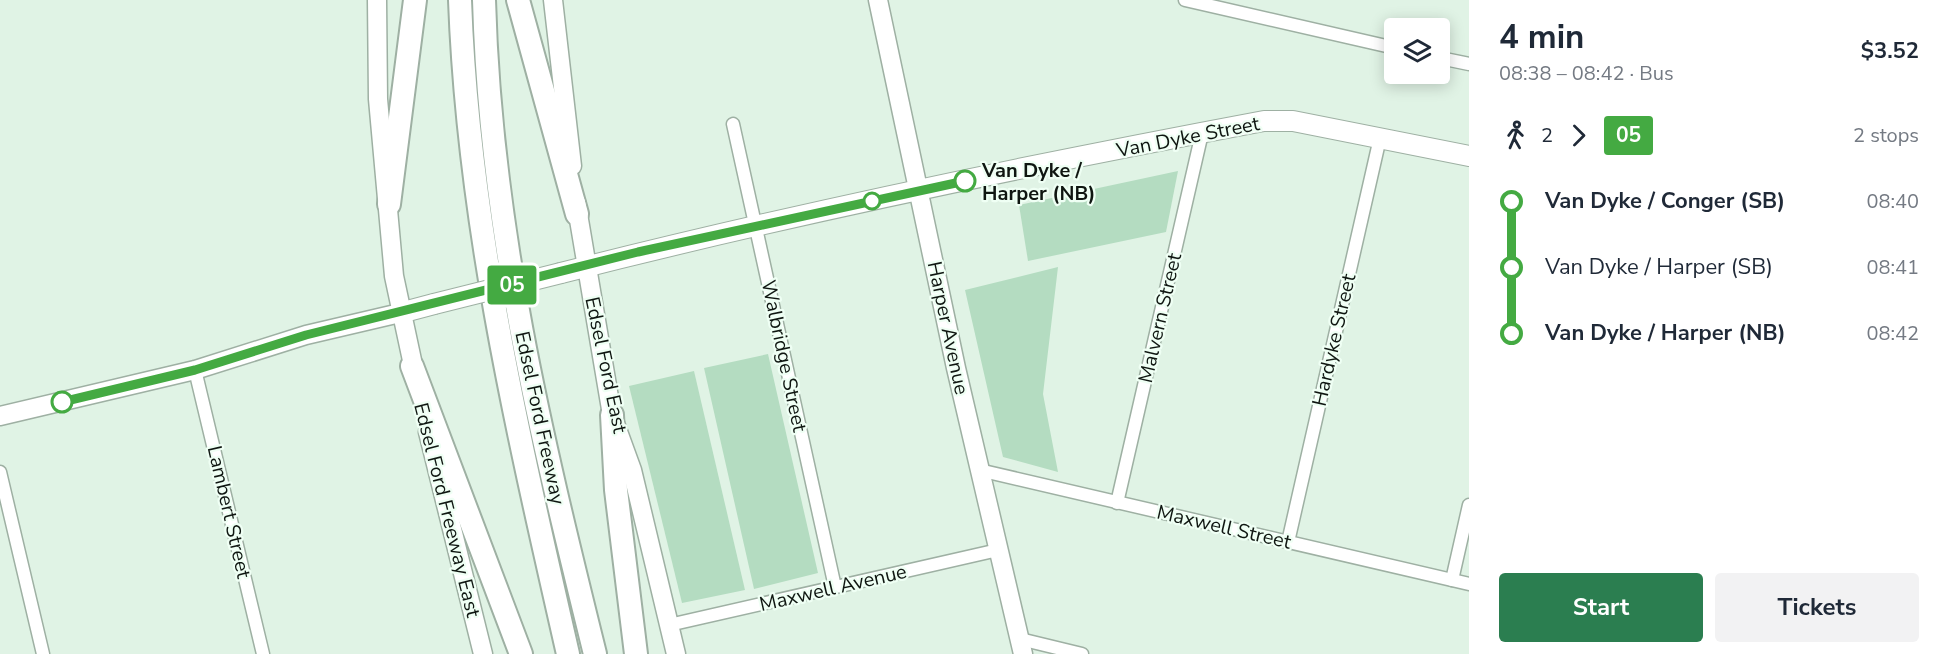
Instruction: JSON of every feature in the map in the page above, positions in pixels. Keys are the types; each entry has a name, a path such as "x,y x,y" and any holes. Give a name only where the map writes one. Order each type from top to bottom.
{"highway":[{"path":"389,204 415,0"},
{"name":"Edsel Ford Freeway","path":"460,0 468,124 478,217 502,357 568,654"},
{"name":"Edsel Ford Freeway","path":"484,0 495,156 525,360 595,654"},
{"path":"518,0 577,214"},
{"path":"412,366 521,654"},
{"path":"612,415 616,490 636,654"}],"main road":[{"name":"Van Dyke Street","path":"400,313 587,267 638,252 920,190 1202,133 1279,121 1469,156"}],"street":[{"path":"377,0 378,99 389,204"},
{"name":"Harper Avenue","path":"878,0 979,471 1021,647"},
{"path":"1185,0 1384,45"},
{"name":"Edsel Ford East","path":"557,1 577,214 612,415 632,470 676,654"},
{"path":"1450,60 1469,64"},
{"name":"Walbridge Street","path":"733,124 835,587"},
{"name":"Malvern Street","path":"1117,503 1202,133"},
{"name":"Hardyke Street","path":"1288,542 1380,138"},
{"name":"Edsel Ford Freeway East","path":"389,204 394,276 400,313 483,654"},
{"name":"Van Dyke Street","path":"0,416 195,370 306,335 400,313"},
{"name":"Lambert Street","path":"195,370 263,654"},
{"name":"Maxwell Street","path":"979,471 1469,584"},
{"path":"0,472 43,654"},
{"path":"1452,580 1469,505"},
{"name":"Maxwell Avenue","path":"669,626 998,550"},
{"path":"1021,647 1082,654"}],"green space":[{"path":"1178,171 1166,232 1028,261 1019,205"},
{"path":"1058,267 1043,394 1058,472 1003,457 965,290"},
{"path":"768,354 818,573 754,589 704,368"},
{"path":"694,371 745,590 682,603 629,386"}],"bus line":[{"name":"05","path":"62,402 195,370 306,335 587,267 638,252 965,181"}],"place":[{"name":"Van Dyke / Harper (NB)","path":"965,181"}]}
